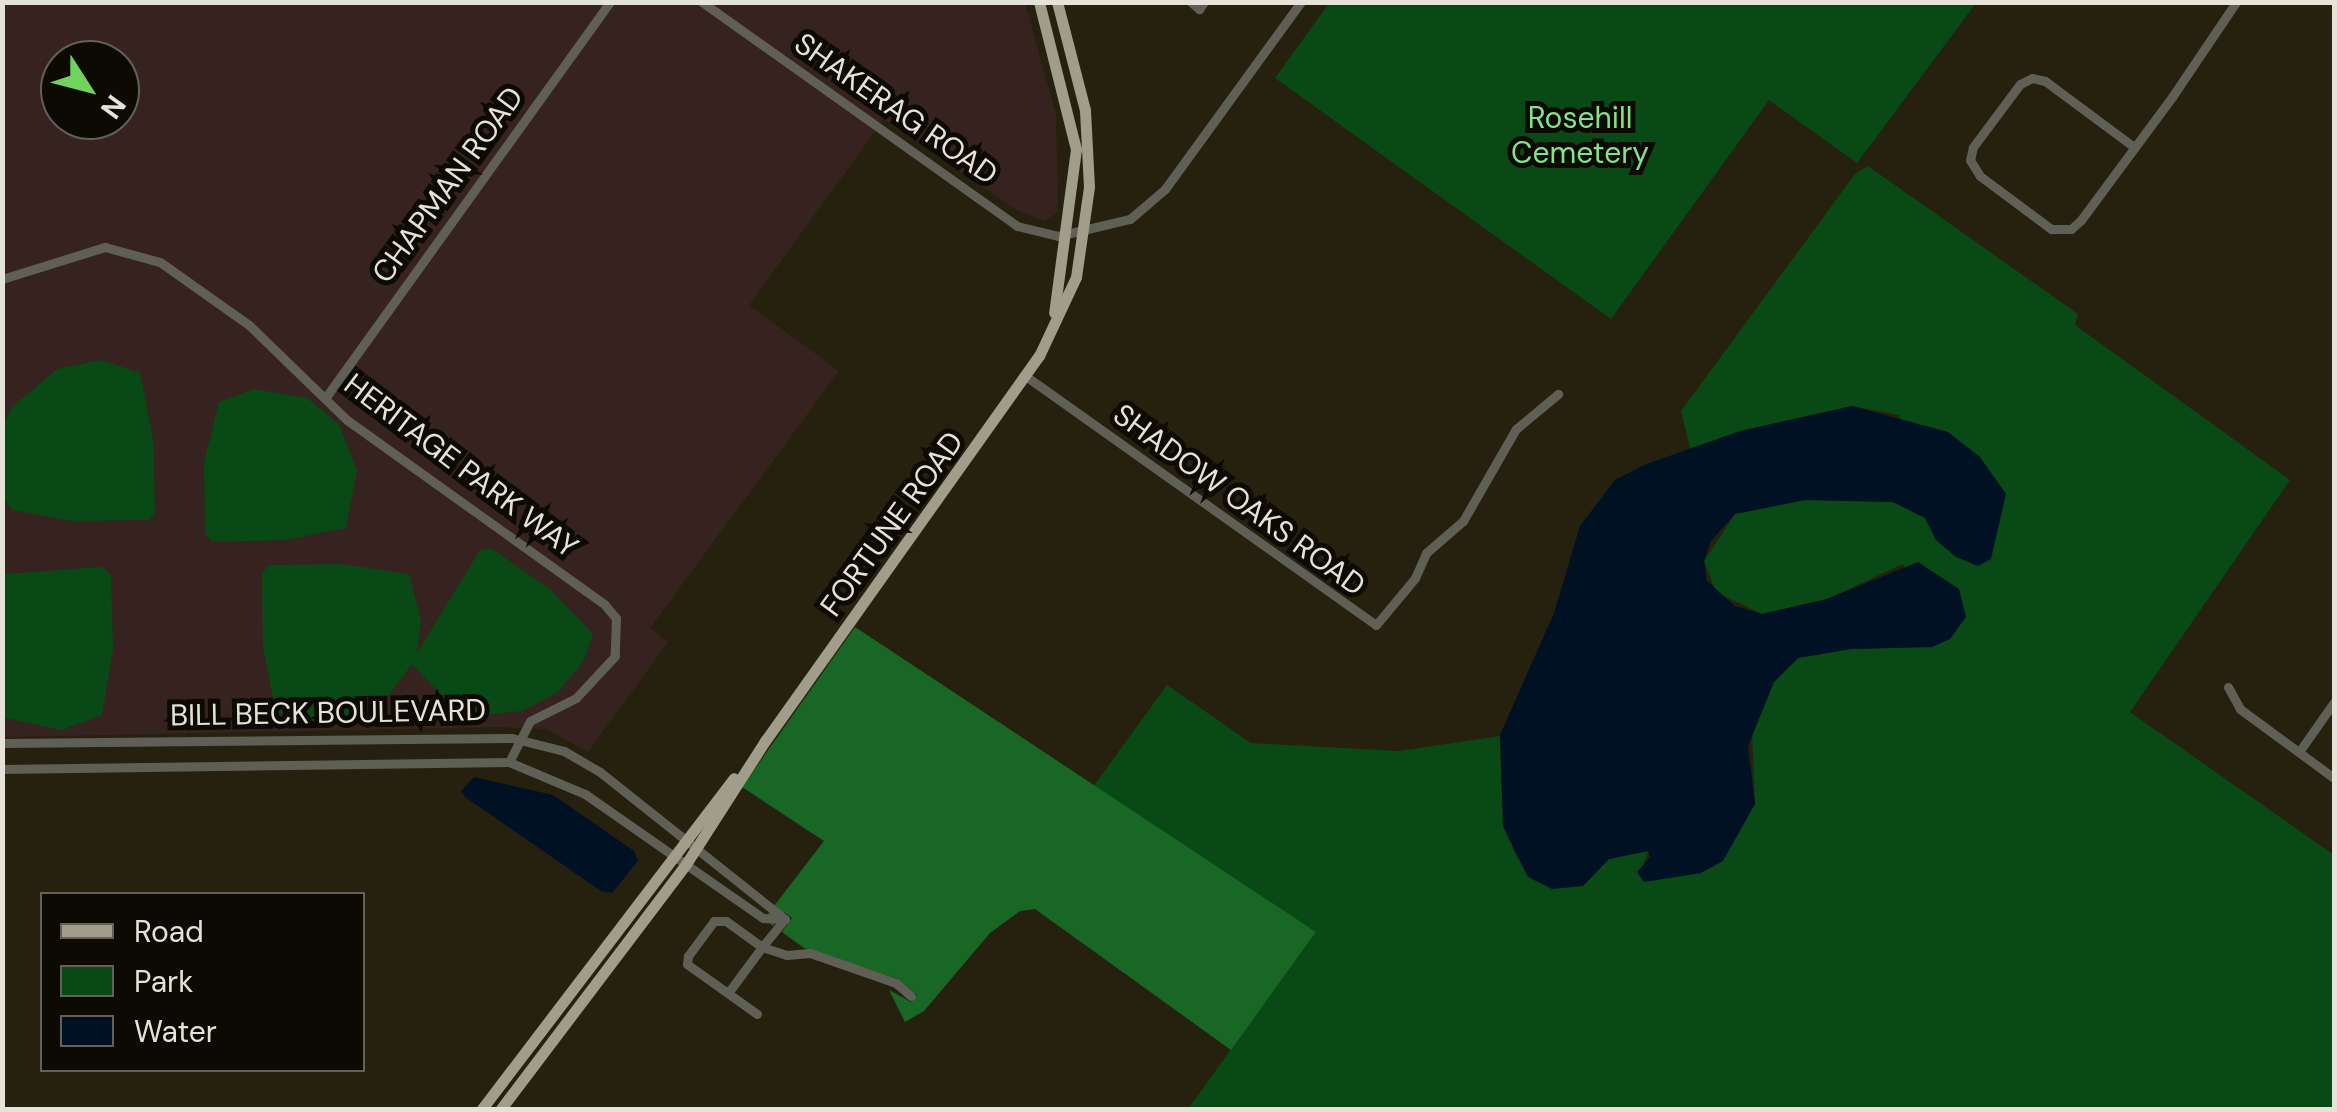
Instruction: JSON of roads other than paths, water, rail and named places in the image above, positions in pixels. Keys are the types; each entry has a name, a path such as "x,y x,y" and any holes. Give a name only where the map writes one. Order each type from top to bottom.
{"main road":[{"name":"FORTUNE ROAD","path":"1040,2 1076,149 1069,235 1050,332"},
{"name":"FORTUNE ROAD","path":"500,1110 618,959 686,864 765,740 1027,377 1050,332 1076,277 1085,231 1085,110 1058,2"},
{"name":"FORTUNE ROAD","path":"481,1110 686,836 765,740"}],"street":[{"name":"CHAPMAN ROAD","path":"326,397 610,2"},
{"name":"SHAKERAG ROAD","path":"702,2 1017,226 1069,235"},
{"path":"1069,235 1130,219 1165,189 1301,2"},
{"path":"2134,146 2045,80 2032,78 2008,100 1972,147 1970,160 1980,176 2059,232 2081,220 2134,146 2236,2"},
{"name":"HERITAGE PARK WAY","path":"2,279 106,247 144,254 249,324 347,420 616,618 614,656 602,673 576,698 530,721 517,739"},
{"name":"SHADOW OAKS ROAD","path":"1027,377 1376,625 1415,578 1426,553 1463,521 1516,429 1558,394"},
{"path":"2228,688 2240,709 2334,778"},
{"path":"2298,752 2334,702"},
{"path":"509,762 517,739"},
{"name":"BILL BECK BOULEVARD","path":"2,743 517,739 564,751 600,772 686,836 785,918"},
{"name":"BILL BECK BOULEVARD","path":"2,769 509,762 561,780 763,918 785,918"},
{"path":"728,993 785,918"},
{"path":"757,1014 686,964 688,956 720,920 762,947 787,955 810,952 896,983 911,996"},
{"path":"604,948 618,959"}],"water":[{"path":"1852,406 1948,432 1980,457 2006,494 1991,559 1978,566 1956,557 1936,540 1925,518 1893,502 1805,500 1735,514 1711,541 1704,561 1707,581 1735,606 1762,614 1827,599 1918,562 1959,589 1966,617 1950,639 1932,647 1851,649 1798,658 1774,682 1748,746 1755,804 1723,861 1701,873 1644,882 1637,872 1650,857 1648,851 1609,859 1583,886 1552,889 1528,877 1503,826 1500,735 1554,613 1580,526 1615,480 1644,465 1740,431"},
{"path":"474,777 553,795 634,851 638,861 612,893 601,891 465,797 461,791"}],"park label":[{"name":"Rosehill Cemetery","path":"1580,135"}]}
